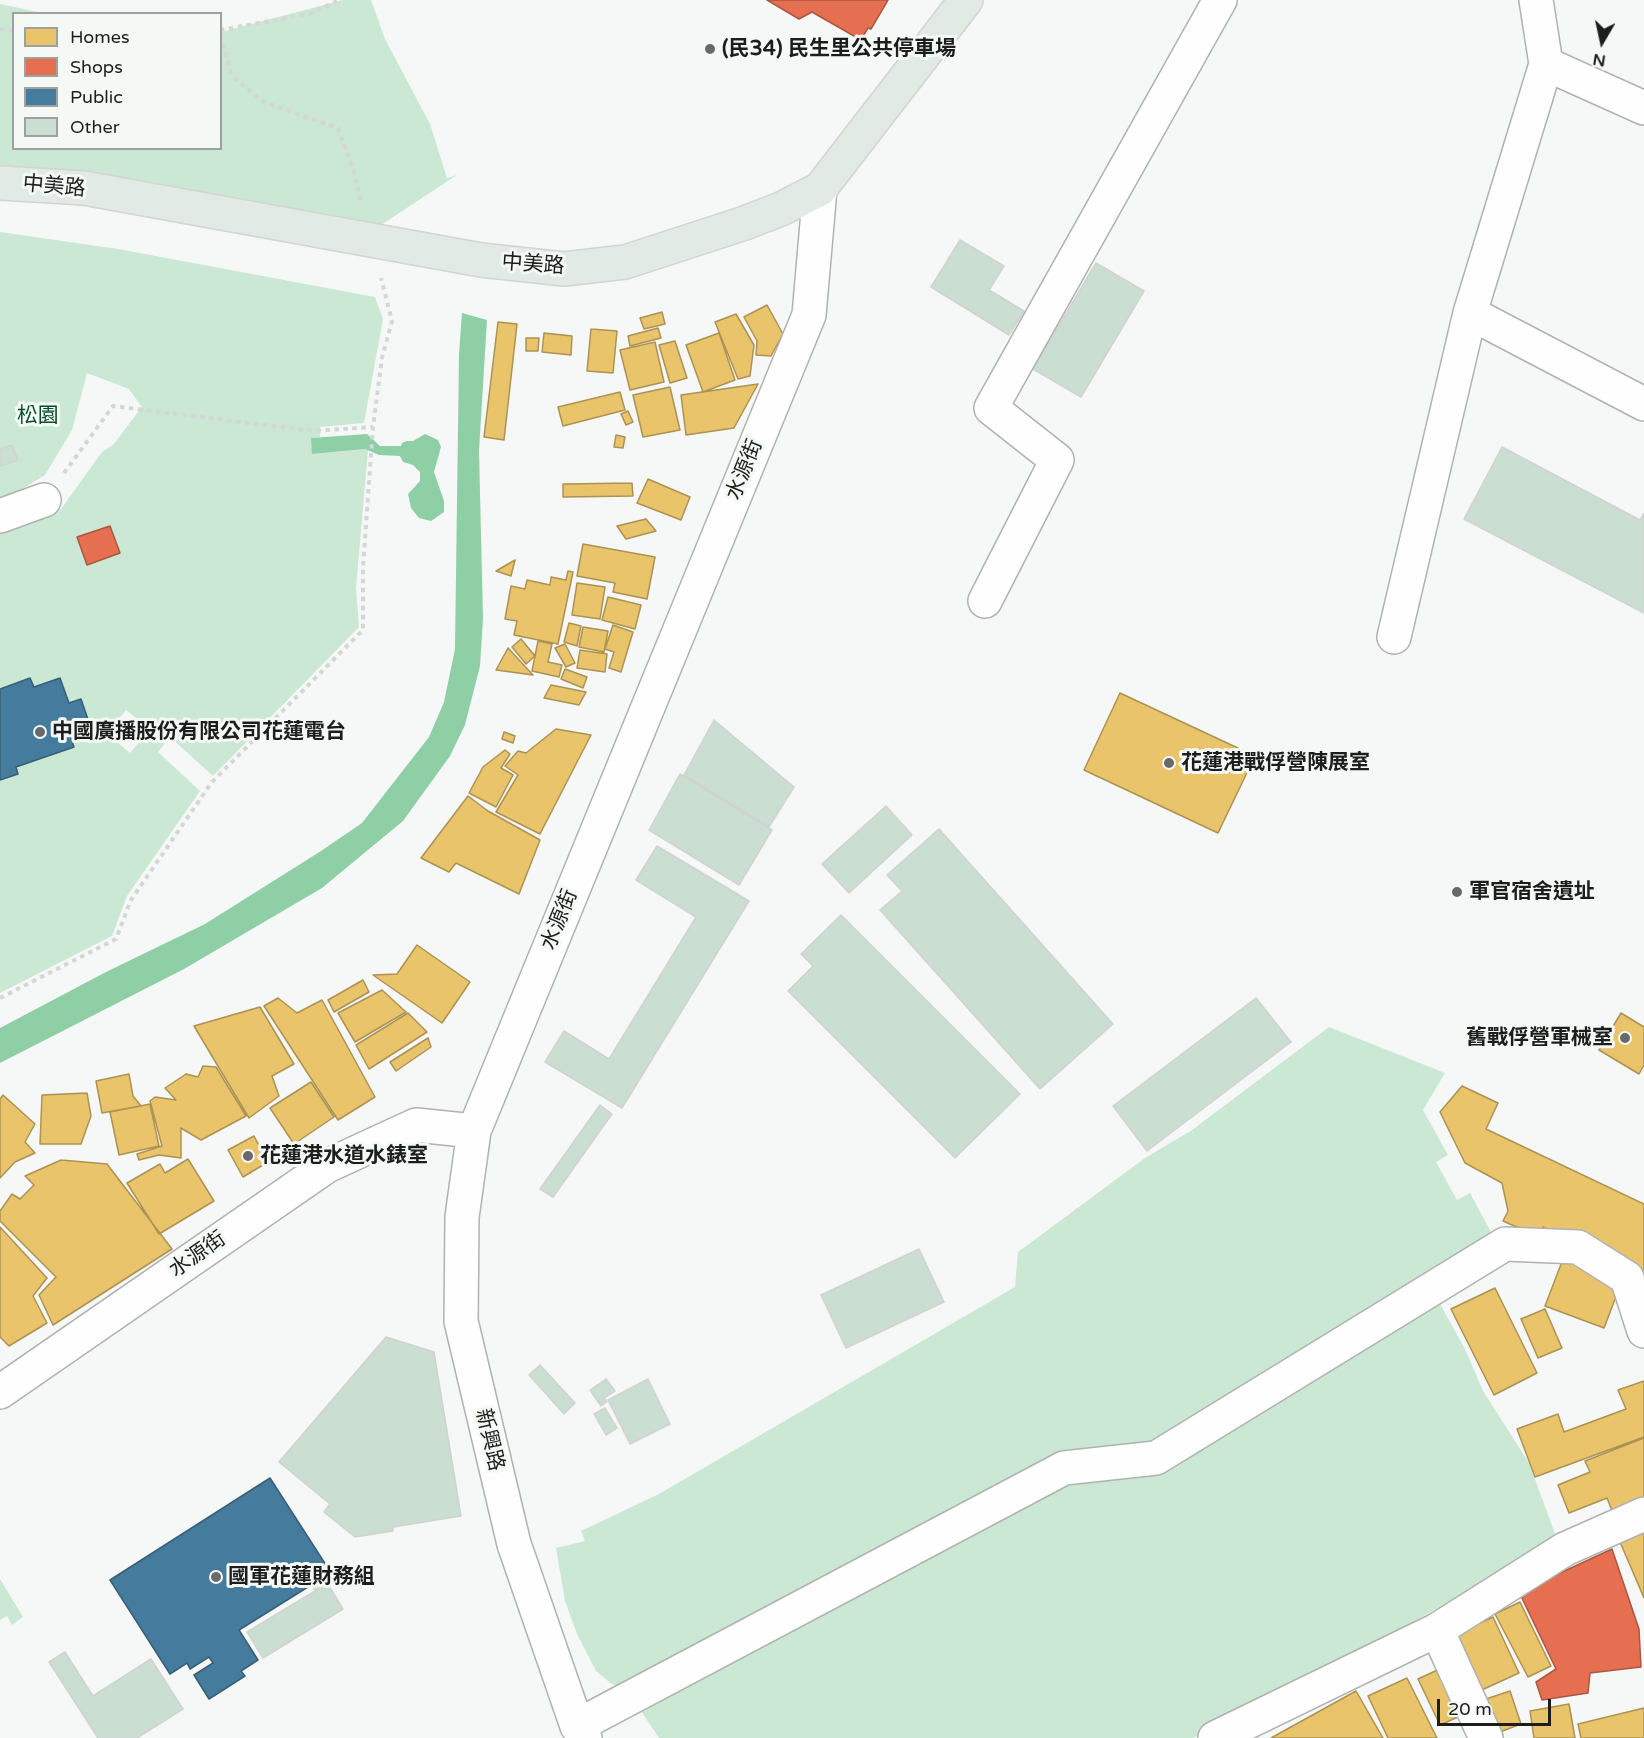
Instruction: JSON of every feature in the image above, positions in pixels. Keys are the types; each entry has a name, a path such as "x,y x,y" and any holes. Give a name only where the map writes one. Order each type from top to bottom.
{"main road":[{"name":"中美路","path":"0,183 84,188 481,260 564,269 626,262 742,224 820,189 966,0"}],"street":[{"path":"985,601 1057,460 991,408 1220,0"},
{"path":"1394,637 1470,313 1546,64 1536,0"},
{"path":"1546,64 1644,108"},
{"name":"水源街","path":"0,1392 327,1166 416,1125 474,1131 809,315 820,189"},
{"path":"1470,313 1644,404"},
{"path":"0,516 44,500"},
{"name":"新興路","path":"474,1131 462,1218 461,1321 514,1544 581,1732"},
{"path":"581,1732 1064,1468 1156,1458 1505,1244 1578,1247 1627,1278 1644,1331"},
{"path":"1215,1738 1437,1630 1564,1549 1644,1514"},
{"path":"1437,1630 1486,1738"}],"path":[{"path":"222,32 309,14 340,0"},
{"path":"222,39 232,76 264,102"},
{"path":"0,998 116,939 131,900 212,782 363,630 363,567 373,427 379,389"},
{"path":"44,500 113,405 313,431 373,427"}],"green space":[{"path":"343,0 371,0 385,39 430,124 447,178 457,175 361,238 0,183 0,4 37,12 12,12 12,150 222,150 222,32"},
{"name":"松園","path":"0,232 118,249 375,297 383,319 364,423 320,427 320,437 311,438 313,454 368,450 356,588 359,627 213,776 170,737 158,752 200,791 127,896 112,936 0,993 0,780 18,774 16,767 73,747 70,735 91,728 69,703 60,678 34,687 30,679 0,689 0,530 61,509 102,452 113,445 142,407 129,389 87,373 72,430 45,475 14,494 0,499","holes":["126,710 150,729 130,753 107,734"]},
{"path":"1329,1027 1445,1073 1423,1110 1448,1155 1436,1162 1457,1200 1470,1193 1493,1236 1429,1284 1465,1349 1483,1391 1529,1463 1557,1539 1264,1705 1193,1738 659,1738 625,1687 613,1685 596,1671 577,1634 565,1601 556,1548 585,1541 581,1531 659,1494 1015,1287 1018,1252 1145,1158 1192,1130"},
{"path":"0,1579 23,1617 12,1625 7,1616 0,1620"}],"shaded area":[{"path":"462,313 487,320 479,451 483,618 480,666 465,725 450,756 403,821 322,888 184,969 0,1063 0,1028 106,972 205,924 362,823 429,737 444,702 455,649 459,354"},
{"path":"367,434 380,446 401,446 402,443 413,441 425,434 438,440 441,447 434,472 444,501 444,512 431,521 419,518 411,508 408,494 420,481 420,472 413,465 403,462 400,456 379,455 365,449 312,454 311,438"}],"building: Homes":[{"path":"767,305 783,334 771,356 756,355 757,341 744,317"},
{"path":"662,312 665,324 644,329 640,318"},
{"path":"736,314 754,345 750,376 738,379 715,322"},
{"path":"498,322 517,324 504,440 484,437"},
{"path":"658,328 661,338 630,346 628,336"},
{"path":"591,329 617,331 613,373 587,371"},
{"path":"544,333 572,336 571,355 542,352"},
{"path":"719,333 735,380 703,392 686,345"},
{"path":"526,338 539,338 538,351 526,351"},
{"path":"675,341 687,378 670,383 659,345"},
{"path":"655,342 664,382 630,390 620,350"},
{"path":"758,384 734,428 686,435 681,395"},
{"path":"670,387 680,430 643,437 633,395"},
{"path":"620,392 625,410 563,426 558,407"},
{"path":"628,411 633,422 626,425 621,414"},
{"path":"616,435 625,437 623,448 614,447"},
{"path":"648,479 690,497 681,520 637,503"},
{"path":"632,483 633,496 563,497 563,484"},
{"path":"646,519 656,531 626,539 617,526"},
{"path":"583,544 655,557 647,599 613,592 615,583 577,576"},
{"path":"515,560 511,576 496,571"},
{"path":"568,571 573,572 558,644 514,635 517,621 505,619 511,586 525,589 527,580 550,585 551,577 566,580"},
{"path":"577,583 605,587 600,619 572,615"},
{"path":"608,597 641,605 635,629 602,620"},
{"path":"569,623 581,626 577,646 564,642"},
{"path":"613,625 633,632 621,672 609,668 614,652 605,649"},
{"path":"583,627 608,631 604,652 579,647"},
{"path":"521,639 535,656 526,664 512,647"},
{"path":"538,641 552,644 548,662 562,665 559,677 532,671"},
{"path":"565,644 575,663 566,667 555,648"},
{"path":"508,648 533,675 496,670"},
{"path":"580,650 607,654 605,672 577,668"},
{"path":"565,669 587,677 583,688 561,679"},
{"path":"551,685 586,692 579,705 544,698"},
{"name":"花蓮港戰俘營陳展室","path":"1120,693 1255,756 1218,833 1084,770"},
{"path":"556,729 591,735 540,834 496,812 518,775 505,766 518,751 526,753"},
{"path":"504,732 515,736 513,743 502,739"},
{"path":"505,750 510,754 501,768 513,775 496,807 469,793 483,767"},
{"path":"468,796 488,811 540,840 519,894 456,863 449,872 421,858"},
{"path":"417,945 470,982 442,1023 373,975 397,974"},
{"path":"363,980 369,992 334,1012 328,1000"},
{"path":"382,990 406,1012 355,1042 338,1013"},
{"path":"278,998 297,1013 322,1000 375,1097 338,1120 264,1006"},
{"path":"260,1007 294,1064 272,1076 279,1096 249,1118 194,1026"},
{"path":"408,1013 427,1032 369,1069 356,1045"},
{"name":"舊戰俘營軍械室","path":"1621,1013 1644,1027 1644,1065 1639,1074 1599,1050"},
{"path":"428,1038 431,1047 396,1071 390,1062"},
{"path":"203,1066 216,1067 246,1116 201,1140 181,1128 181,1158 159,1155 139,1160 137,1154 162,1146 150,1101 155,1097 176,1100 165,1088 186,1074 198,1077"},
{"path":"129,1074 133,1096 141,1106 102,1113 96,1081"},
{"path":"311,1082 334,1117 294,1144 270,1108"},
{"path":"1462,1086 1498,1103 1486,1129 1644,1204 1644,1274 1543,1227 1539,1237 1503,1221 1508,1211 1502,1183 1465,1163 1440,1112"},
{"path":"87,1093 91,1116 81,1144 40,1144 42,1095"},
{"path":"3,1095 35,1124 25,1142 35,1153 15,1162 0,1178 0,1099"},
{"path":"150,1104 159,1146 119,1155 110,1112"},
{"name":"花蓮港水道水錶室","path":"254,1136 268,1162 243,1177 228,1150"},
{"path":"188,1159 214,1201 159,1234 127,1183 160,1164 165,1173"},
{"path":"61,1160 107,1164 172,1249 53,1325 39,1295 56,1277 0,1221 0,1211 12,1194 20,1199 34,1185 25,1176"},
{"path":"0,1227 47,1278 33,1296 47,1323 9,1346 0,1337"},
{"path":"1563,1259 1622,1281 1604,1328 1545,1306"},
{"path":"1495,1288 1537,1373 1494,1395 1451,1309"},
{"path":"1545,1309 1562,1348 1538,1358 1521,1319"},
{"path":"1644,1381 1644,1437 1535,1477 1517,1429 1558,1414 1564,1432 1626,1409 1618,1390"},
{"path":"1644,1438 1644,1528 1622,1536 1607,1498 1569,1513 1558,1485 1590,1472 1585,1461"},
{"path":"1644,1532 1644,1598 1620,1542"},
{"path":"1520,1602 1551,1666 1528,1677 1495,1614"},
{"path":"1493,1617 1519,1673 1473,1694 1447,1638"},
{"path":"1446,1666 1467,1713 1440,1725 1418,1679"},
{"path":"1407,1678 1437,1738 1388,1738 1368,1696"},
{"path":"1356,1691 1383,1738 1271,1738"},
{"path":"1510,1691 1521,1724 1492,1735 1480,1701"},
{"path":"1569,1704 1575,1738 1534,1738 1530,1711"},
{"path":"1644,1708 1644,1738 1581,1738 1578,1724"}],"building: Shops":[{"path":"767,0 888,0 871,29 868,28 861,40 812,12 799,19"},
{"path":"110,526 120,553 87,565 77,537"},
{"path":"1612,1549 1639,1629 1641,1667 1590,1673 1588,1693 1542,1700 1536,1682 1556,1669 1519,1592"}],"building: Public":[{"name":"中國廣播股份有限公司花蓮電台","path":"30,678 34,687 60,678 69,703 81,699 91,728 70,735 74,747 16,767 18,774 0,780 0,689"},
{"path":"270,1478 326,1565 304,1580 308,1587 239,1630 258,1660 241,1671 245,1676 209,1699 194,1675 213,1663 209,1657 190,1669 187,1663 170,1674 110,1580"}],"building: Other":[{"path":"960,240 1004,266 989,290 1024,311 1009,335 931,287"},
{"path":"1096,263 1144,291 1081,397 1033,369"},
{"path":"12,445 18,460 0,466 0,449"},
{"path":"1502,447 1640,520 1644,513 1644,613 1464,519"},
{"path":"714,720 794,787 769,827 684,775"},
{"path":"680,774 772,830 739,885 649,830"},
{"path":"886,806 912,835 849,893 822,864"},
{"path":"939,829 1113,1024 1040,1089 880,910 902,891 887,875"},
{"path":"657,846 749,901 622,1108 545,1062 564,1031 609,1059 696,917 636,880"},
{"path":"841,915 1020,1094 955,1158 788,991 813,966 801,954"},
{"path":"1256,998 1291,1042 1147,1151 1113,1106"},
{"path":"600,1105 612,1114 553,1197 540,1189"},
{"path":"919,1249 944,1302 846,1348 821,1295"},
{"path":"386,1337 434,1352 461,1516 393,1527 393,1531 355,1537 324,1512 330,1504 279,1462"},
{"path":"540,1365 575,1403 564,1414 529,1375"},
{"path":"606,1379 615,1391 604,1398 607,1402 601,1406 590,1390"},
{"path":"648,1379 670,1424 630,1444 608,1400"},
{"path":"605,1408 617,1428 606,1435 594,1414"},
{"path":"323,1576 343,1609 263,1658 247,1632 315,1591 311,1583"},
{"path":"65,1652 93,1696 151,1659 183,1709 137,1738 98,1738 49,1662"}],"place":[{"name":"(民34) 民生里公共停車場","path":"710,49"},
{"name":"中國廣播股份有限公司花蓮電台","path":"40,732"},
{"name":"花蓮港戰俘營陳展室","path":"1169,763"},
{"name":"軍官宿舍遺址","path":"1457,892"},
{"name":"舊戰俘營軍械室","path":"1625,1038"},
{"name":"花蓮港水道水錶室","path":"248,1156"},
{"name":"國軍花蓮財務組","path":"216,1577"}]}
